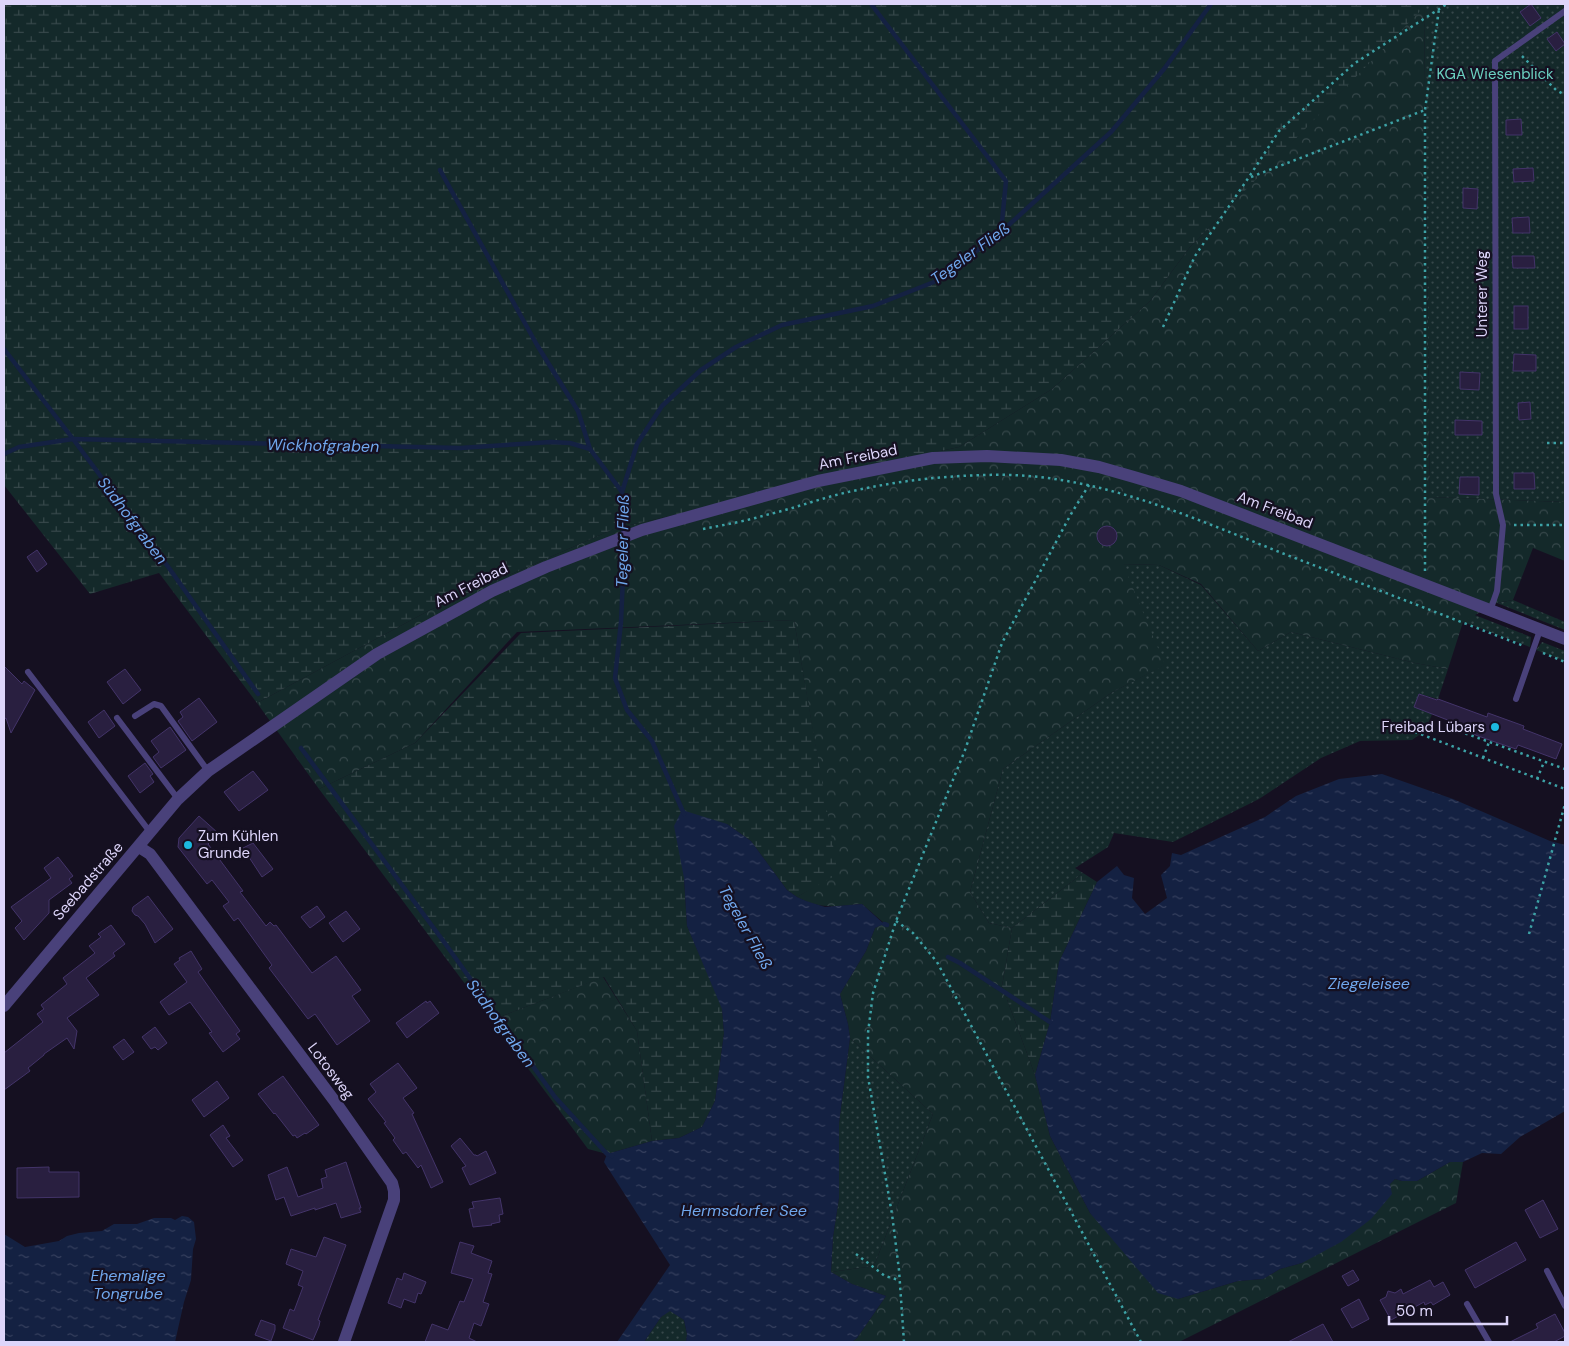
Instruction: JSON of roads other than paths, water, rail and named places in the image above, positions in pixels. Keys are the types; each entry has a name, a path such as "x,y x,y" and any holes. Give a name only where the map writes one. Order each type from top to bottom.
{"street":[{"name":"Am Freibad","path":"203,774 267,728 386,649 492,591 546,567 642,530 818,481 933,458 987,456 1061,460 1099,467 1181,491 1565,639"},
{"name":"Seebadstraße","path":"4,1006 178,799 203,774"},
{"name":"Lotosweg","path":"139,847 150,854 336,1103 392,1182 394,1200 344,1342"}],"lane":[{"name":"Unterer Weg","path":"1490,611 1497,591 1503,525 1496,494 1495,60 1565,11"},
{"path":"1516,699 1540,630"},
{"path":"28,672 150,832"},
{"path":"135,716 154,704 161,706 203,774"},
{"path":"117,718 178,799"},
{"path":"1546,1272 1565,1306"},
{"path":"1467,1304 1489,1342"}],"water":[{"name":"Ziegeleisee","path":"1382,774 1453,799 1550,841 1565,845 1565,1111 1520,1137 1501,1154 1482,1153 1463,1162 1450,1162 1417,1181 1395,1179 1390,1184 1392,1194 1371,1219 1341,1242 1302,1263 1280,1269 1263,1279 1238,1281 1178,1299 1158,1293 1090,1213 1050,1136 1035,1075 1050,1022 1059,962 1097,882 1117,866 1124,875 1134,878 1132,898 1145,914 1167,898 1161,875 1170,866 1172,853 1181,855 1265,817 1296,796 1339,779"},
{"name":"Hermsdorfer See","path":"682,810 727,824 751,841 787,890 797,897 825,907 862,904 884,924 875,928 866,951 840,994 850,1038 839,1123 839,1198 833,1237 831,1272 852,1284 886,1296 857,1338 852,1342 686,1342 687,1334 684,1320 670,1311 661,1317 644,1342 617,1342 670,1265 604,1162 607,1154 652,1141 679,1138 702,1127 715,1101 724,1033 722,1009 687,926 684,878 674,826"},
{"name":"Ehemalige Tongrube","path":"182,1216 188,1217 194,1222 196,1239 193,1249 191,1280 175,1342 4,1342 4,1234 25,1247 59,1241 67,1236 79,1233 102,1231 114,1224 137,1224 154,1218 171,1218 175,1220"}],"waterway":[{"path":"871,4 1006,181 1001,232"},
{"name":"Tegeler Fließ","path":"684,814 652,741 627,710 615,678 621,622 624,555 622,492 637,444 662,406 701,370 736,347 782,325 873,306 939,280 1001,232 1111,132 1164,69 1211,4"},
{"path":"440,170 537,345 578,411 590,449"},
{"name":"Südhofgraben","path":"4,349 169,568 258,694"},
{"name":"Wickhofgraben","path":"4,454 19,447 73,439 460,448 551,442 570,443 590,449 622,492"},
{"name":"Südhofgraben","path":"301,748 555,1097 607,1154 612,1156"},
{"path":"948,957 1050,1022"}],"place":[{"name":"Freibad Lübars","path":"1495,727"},
{"name":"Zum Kühlen Grunde","path":"188,845"}],"park label":[{"name":"KGA Wiesenblick","path":"1495,74"}]}
